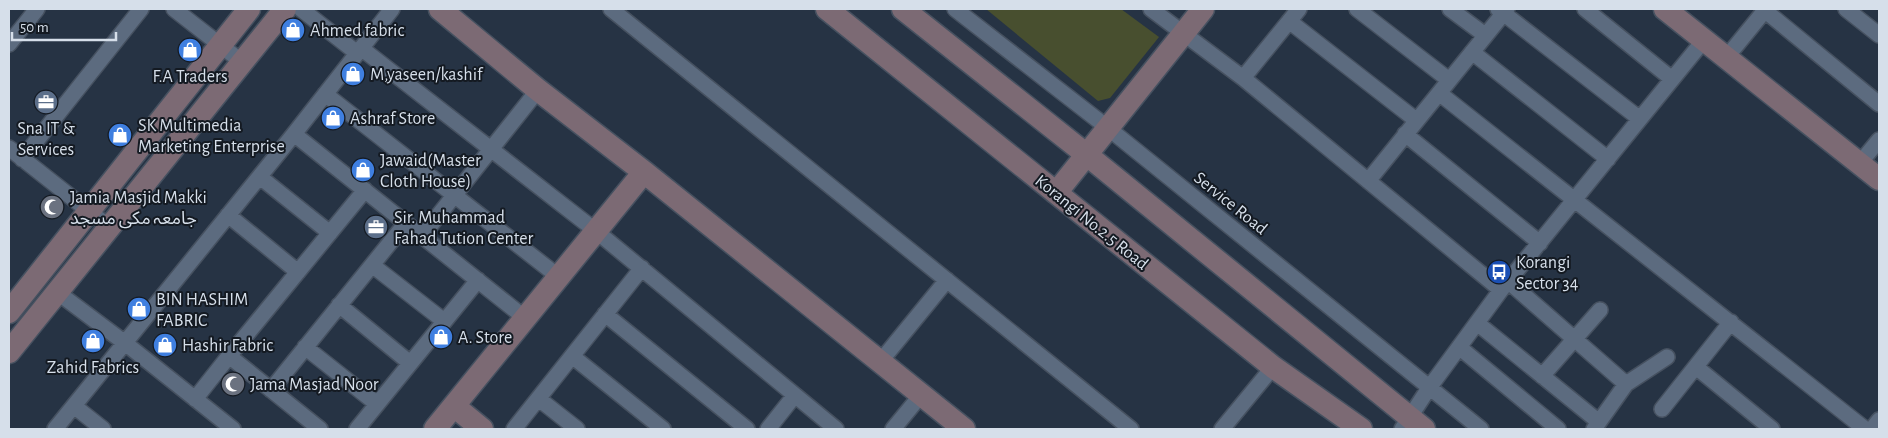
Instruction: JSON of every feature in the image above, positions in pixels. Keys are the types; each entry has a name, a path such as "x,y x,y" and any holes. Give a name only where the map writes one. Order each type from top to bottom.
{"street":[{"path":"9,44 37,9"},
{"path":"22,159 141,9"},
{"path":"174,9 242,62"},
{"path":"26,330 9,314 88,211 249,9"},
{"path":"9,352 285,9"},
{"path":"301,9 492,150 596,231 836,429"},
{"path":"55,429 260,177 392,9"},
{"path":"440,9 538,90 644,172 964,429"},
{"path":"611,9 1131,429"},
{"name":"Korangi No.2.5 Road","path":"827,9 1273,367 1360,429"},
{"path":"903,9 1087,155 1412,426 1429,388 1477,323 1704,40"},
{"name":"Service Road","path":"955,9 1108,128 1481,429"},
{"path":"1151,9 1243,78 1368,181 1574,338 1626,384"},
{"path":"1056,193 1203,9"},
{"path":"1243,78 1299,9"},
{"path":"1357,9 1449,80"},
{"path":"1450,9 1485,35"},
{"path":"1585,9 1672,79"},
{"path":"1665,9 1879,179"},
{"path":"1726,58 1765,9 1879,104"},
{"path":"1846,9 1879,36"},
{"path":"1368,181 1472,52 1503,10 1640,119"},
{"path":"1289,21 1416,120"},
{"path":"1472,52 1608,159"},
{"path":"422,236 538,90"},
{"path":"1439,93 1865,429"},
{"path":"325,94 558,277"},
{"path":"294,134 526,318"},
{"path":"1405,134 1540,243"},
{"path":"1860,163 1879,140"},
{"path":"9,148 109,228"},
{"path":"435,429 644,172"},
{"path":"260,177 330,233"},
{"path":"195,399 365,190"},
{"path":"228,215 298,272"},
{"path":"271,390 406,223"},
{"path":"372,265 444,321"},
{"path":"514,429 642,268"},
{"path":"356,429 478,280"},
{"path":"880,362 947,280"},
{"path":"57,292 125,343 233,429"},
{"path":"339,306 410,363"},
{"path":"1542,376 1600,310"},
{"path":"605,314 746,429"},
{"path":"1662,409 1731,322"},
{"path":"1477,323 1542,376 1596,426 1626,384 1667,357"},
{"path":"305,347 377,404"},
{"path":"1459,347 1558,429"},
{"path":"229,356 320,429"},
{"path":"572,356 663,429"},
{"path":"1696,366 1772,429"},
{"path":"1222,429 1273,367"},
{"path":"768,429 795,395"},
{"path":"894,429 921,395"},
{"path":"538,398 577,429"},
{"path":"74,406 102,429"},
{"path":"454,406 482,429"},
{"path":"1872,429 1879,420"}],"green space":[{"path":"986,9 1121,9 1159,37 1110,98 1098,101"}],"place":[{"name":"Ahmed fabric","path":"293,30"},
{"name":"F.A Traders","path":"190,50"},
{"name":"M,yaseen/kashif","path":"353,74"},
{"name":"Sna IT & Services","path":"46,102"},
{"name":"Ashraf Store","path":"333,118"},
{"name":"SK Multimedia Marketing Enterprise","path":"120,135"},
{"name":"Jawaid(Master Cloth House)","path":"363,170"},
{"name":"Jamia Masjid Makki جامعہ مکی مسجد","path":"52,207"},
{"name":"Sir. Muhammad Fahad Tution Center","path":"376,227"},
{"name":"Korangi Sector 34","path":"1499,272"},
{"name":"BIN HASHIM FABRIC","path":"139,309"},
{"name":"A. Store","path":"441,337"},
{"name":"Zahid Fabrics","path":"93,341"},
{"name":"Hashir Fabric","path":"165,345"},
{"name":"Jama Masjad Noor","path":"233,384"}]}
